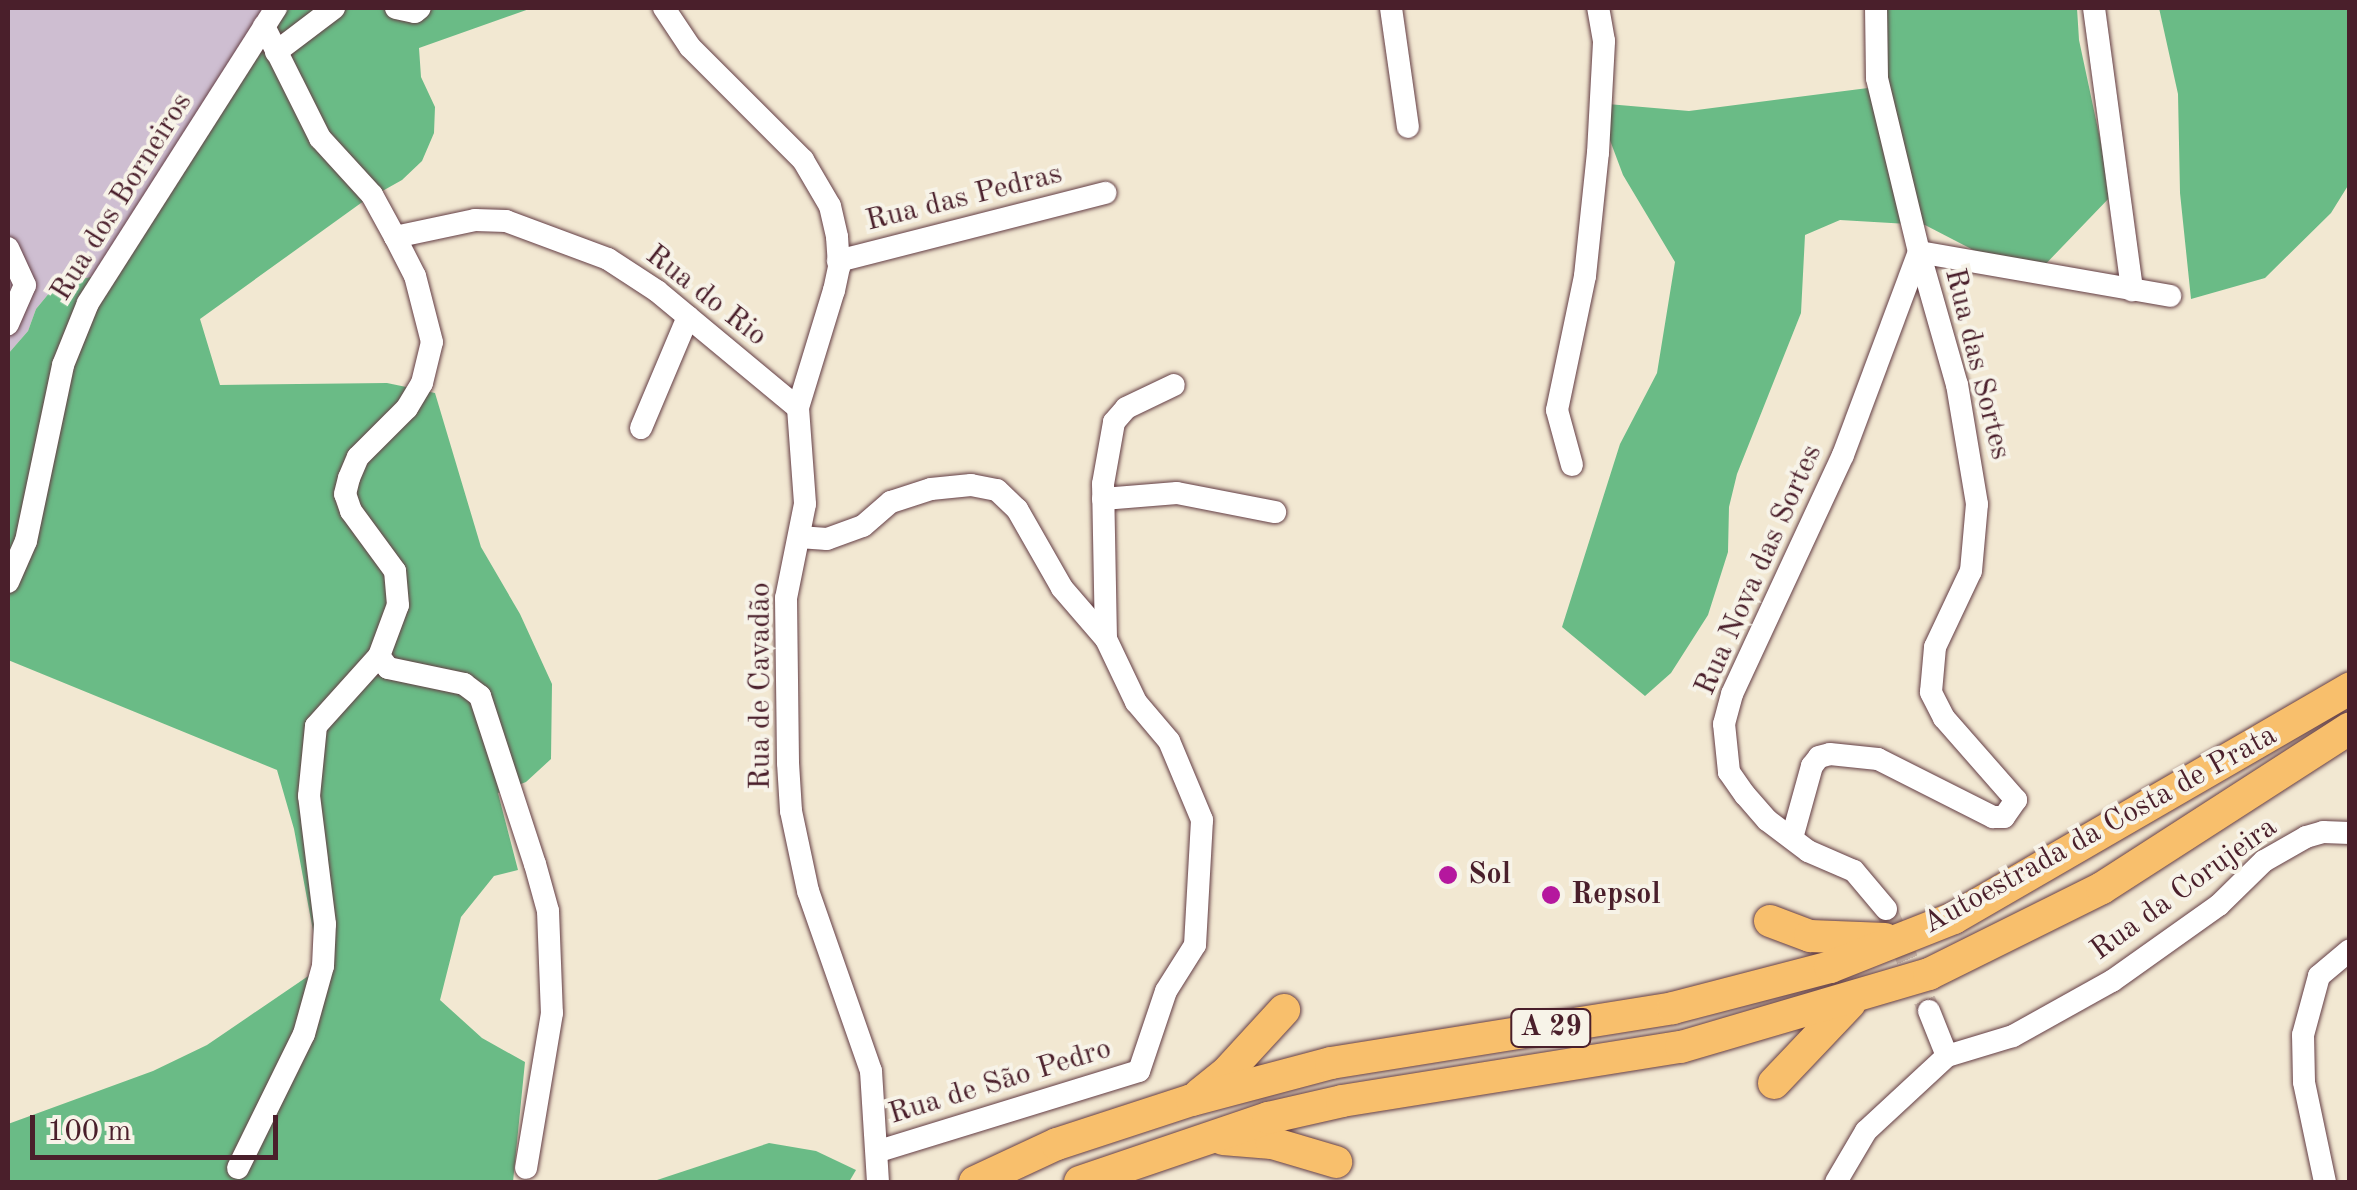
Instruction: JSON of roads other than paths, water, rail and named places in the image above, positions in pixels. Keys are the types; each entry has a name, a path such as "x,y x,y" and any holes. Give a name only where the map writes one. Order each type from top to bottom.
{"highway":[{"name":"Autoestrada da Costa de Prata","path":"975,1182 1057,1144 1192,1100 1331,1063 1673,1008 1830,967 1954,918 2080,849 2350,688"},
{"name":"Autoestrada da Costa de Prata","path":"1080,1182 1203,1138 1342,1101 1682,1046 1854,1000 1929,974 2102,888 2350,728"},
{"path":"1770,922 1810,936 1905,939"},
{"path":"1774,1083 1854,1000"},
{"path":"1192,1100 1228,1071 1284,1010"},
{"path":"1203,1138 1272,1144 1336,1162"}],"street":[{"path":"276,52 334,8"},
{"path":"396,8 414,12 420,8"},
{"name":"Rua de Cavadão","path":"664,8 690,46 819,182 830,206 838,261 798,408 805,504 785,623 791,811 808,891 871,1071 879,1150 878,1182"},
{"path":"1391,8 1408,127"},
{"path":"1572,465 1560,433 1558,397 1587,259 1604,41 1598,8"},
{"path":"1876,8 1877,78 1919,252 2170,296"},
{"path":"2094,8 2132,290"},
{"path":"238,1168 304,1034 323,966 325,924 309,796 316,726 378,656 398,605 395,571 351,512 346,494 358,458 406,408 422,383 432,342 415,276 372,195 320,138 276,52 270,17"},
{"name":"Rua dos Borneiros","path":"8,582 26,541 63,365 88,303 270,17"},
{"name":"Rua das Pedras","path":"838,261 1105,193"},
{"name":"Rua do Rio","path":"395,237 475,220 506,221 608,259 688,317 798,408"},
{"path":"8,248 25,285 8,324"},
{"name":"Rua Nova das Sortes","path":"1886,909 1854,872 1808,850 1767,820 1729,772 1724,724 1732,694 1843,455 1919,252"},
{"name":"Rua das Sortes","path":"1792,838 1812,766 1819,757 1830,754 1854,753 1878,759 1993,817 2004,818 2016,800 1944,718 1930,692 1935,647 1972,571 1977,504 1957,385 1919,252"},
{"path":"641,428 688,317"},
{"path":"1106,639 1103,499 1117,416 1174,385"},
{"path":"798,537 827,539 863,526 892,502 931,489 971,484 998,490 1017,509 1062,588 1106,639"},
{"path":"1103,499 1177,493 1274,512"},
{"name":"Rua de São Pedro","path":"879,1150 1138,1071 1166,991 1195,945 1202,820 1168,741 1136,702 1106,639"},
{"path":"378,656 388,668 464,684 480,696 495,730 535,864 548,911 552,1014 526,1168"},
{"name":"Rua da Corujeira","path":"1948,1056 2013,1036 2112,981 2219,904 2264,861 2292,845 2323,832 2350,833"},
{"path":"2325,1182 2304,1082 2304,1034 2320,976 2350,950"},
{"path":"1836,1182 1866,1131 1908,1087 1948,1056 1929,1011"}],"tunnel":[{"path":"1886,909 1929,1011"}],"place":[{"name":"Sol","path":"1448,875"},
{"name":"Repsol","path":"1551,895"}]}
